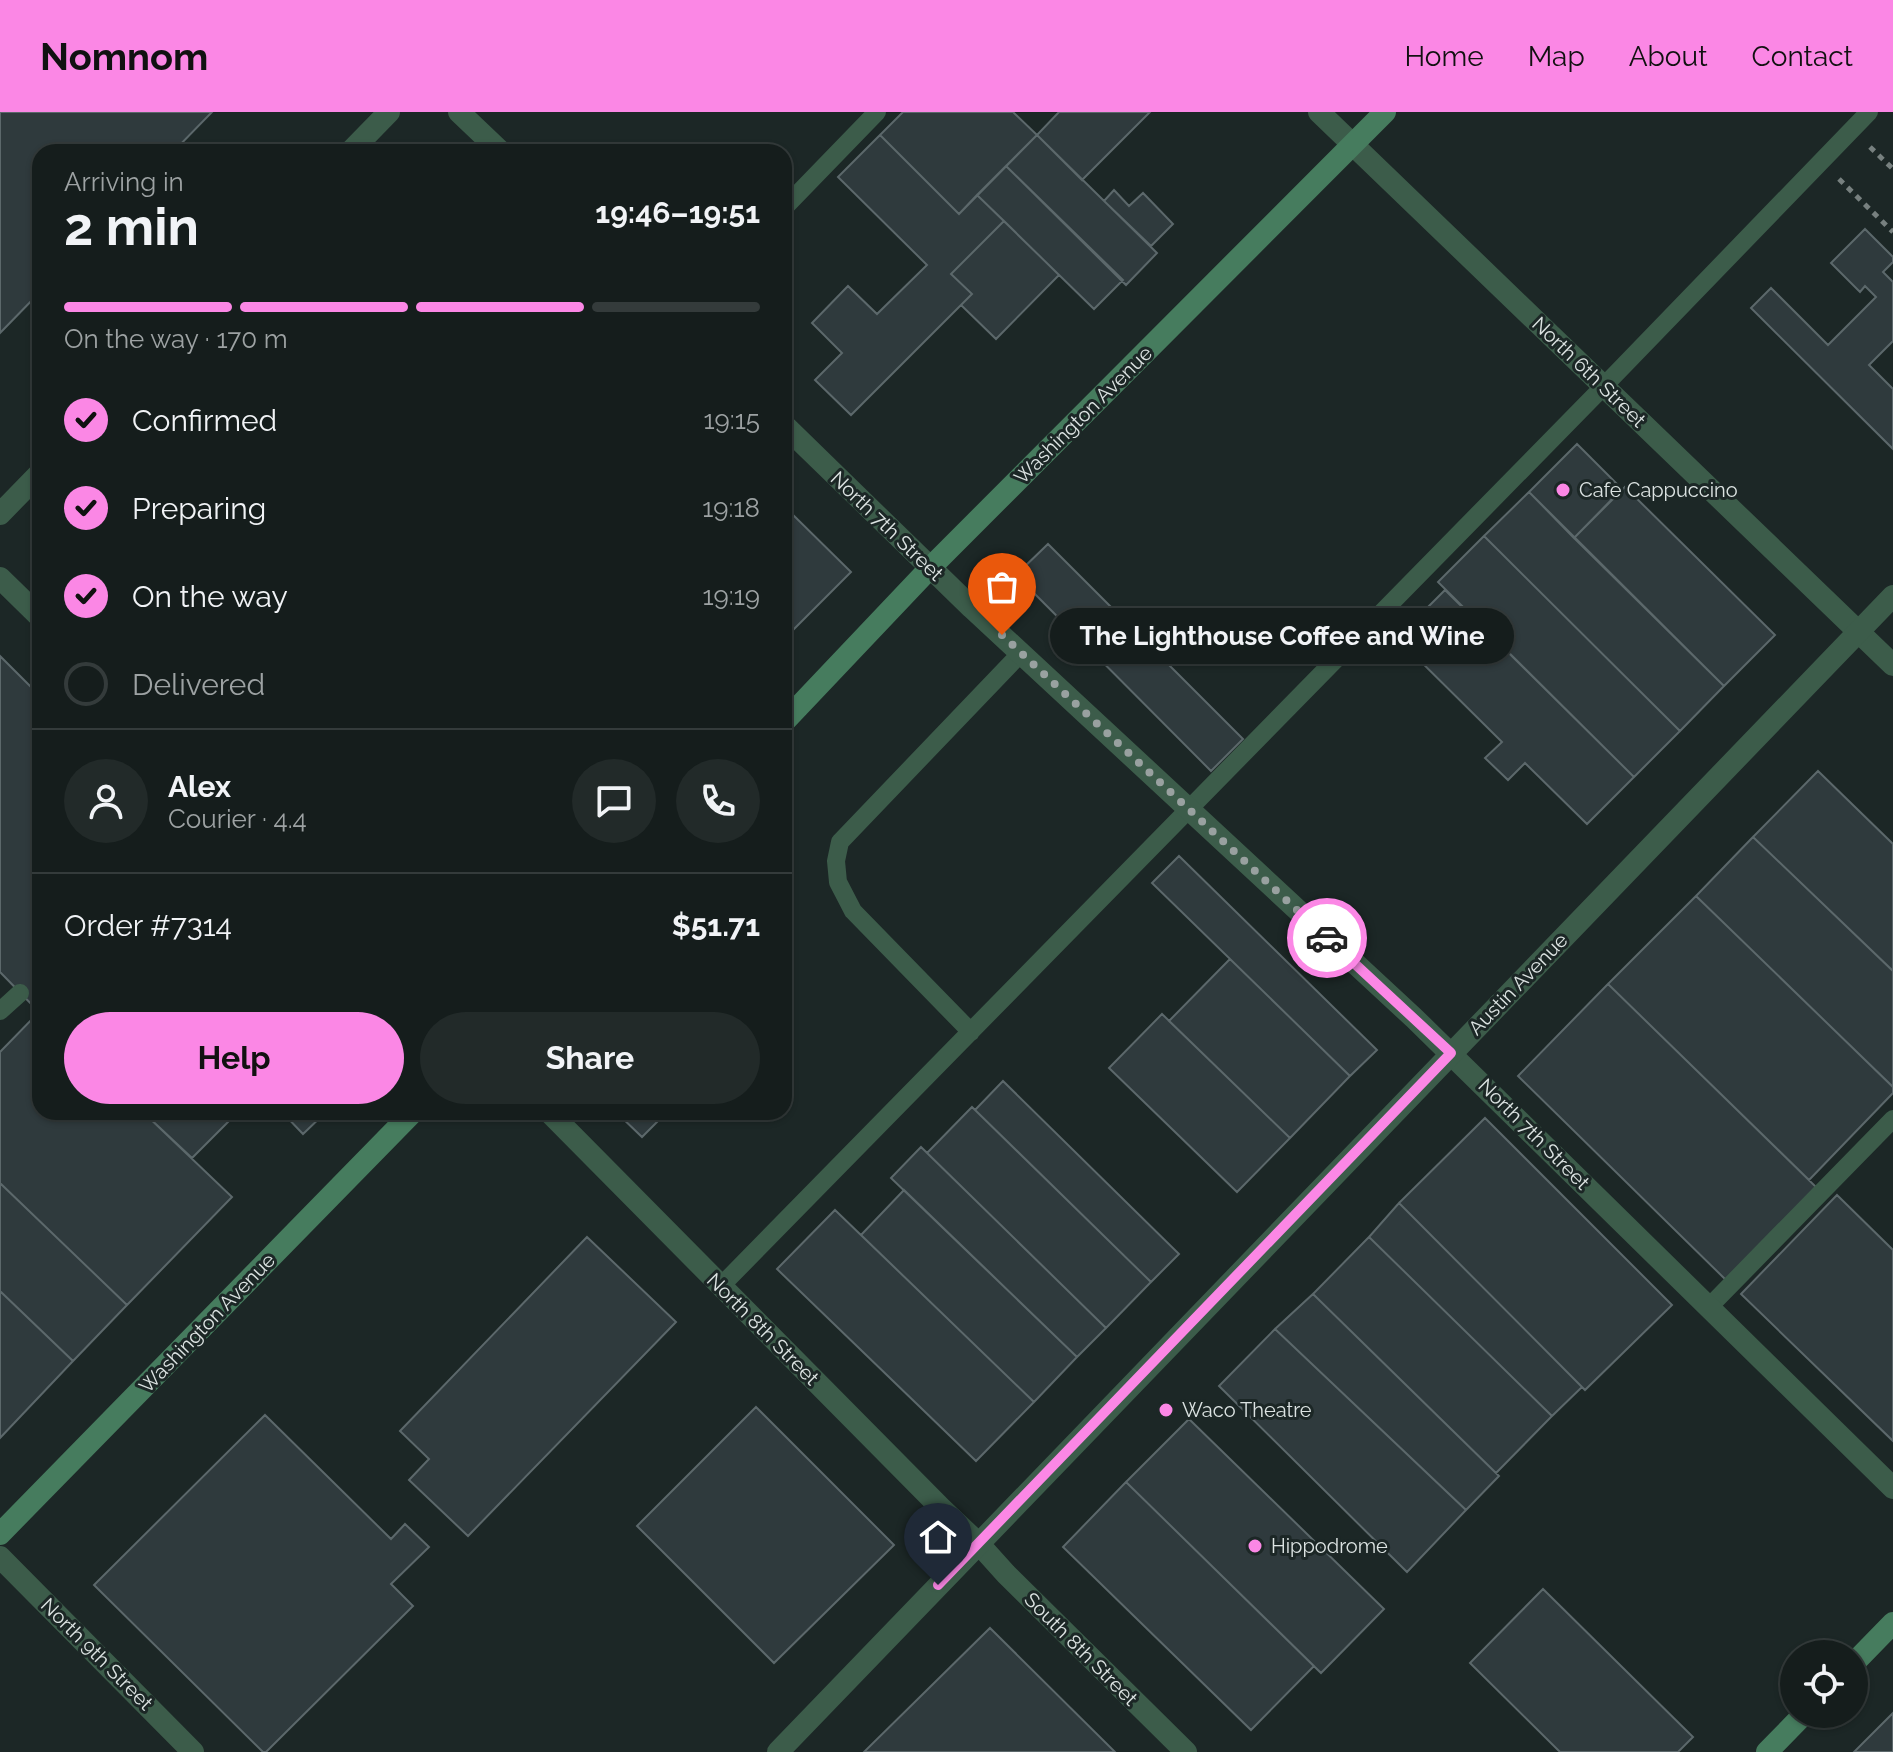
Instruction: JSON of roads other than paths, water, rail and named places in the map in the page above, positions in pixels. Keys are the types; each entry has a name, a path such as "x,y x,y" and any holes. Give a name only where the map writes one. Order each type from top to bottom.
{"main road":[{"name":"Washington Avenue","path":"792,714 930,568 1385,112"},
{"name":"Washington Avenue","path":"0,1534 405,1120"},
{"path":"1868,1649 1893,1623"},
{"path":"1767,1752 1790,1728"}],"street":[{"path":"358,144 389,112"},
{"path":"459,112 493,144"},
{"name":"North 6th Street","path":"1319,112 1893,665"},
{"name":"North 7th Street","path":"792,433 930,568 1451,1053 1893,1488"},
{"path":"0,514 32,481"},
{"path":"0,578 32,609"},
{"name":"Austin Avenue","path":"778,1752 1893,596"},
{"name":"North 8th Street","path":"557,1120 979,1544"},
{"name":"South 8th Street","path":"979,1544 1186,1752"},
{"name":"North 9th Street","path":"0,1557 193,1752"}],"lane":[{"path":"792,200 877,112"},
{"path":"721,1286 1869,112"},
{"path":"971,1032 853,911 838,882 836,861 840,842 1021,653"},
{"path":"0,1011 20,993"},
{"path":"1709,1307 1893,1119"}],"place":[{"name":"Cafe Cappuccino","path":"1563,490"},
{"name":"The Lighthouse Coffee and Wine","path":"1002,635"},
{"name":"Waco Theatre","path":"1166,1410"},
{"name":"Hippodrome","path":"1255,1546"}]}
